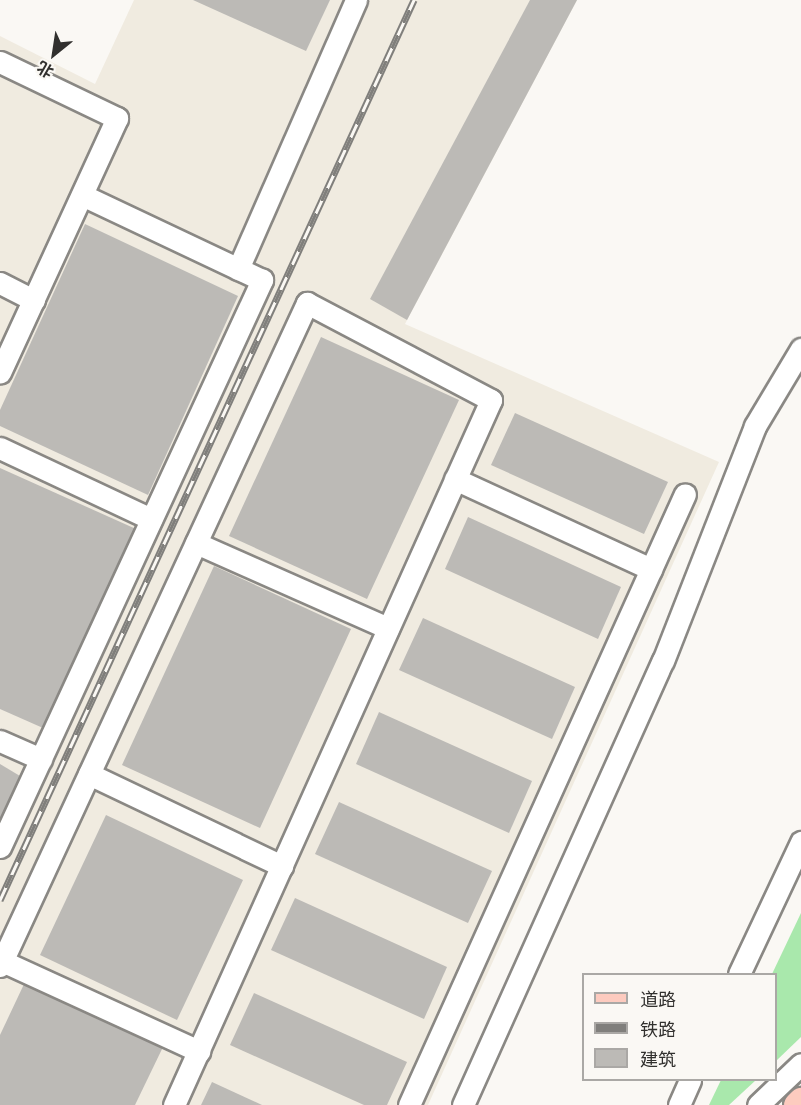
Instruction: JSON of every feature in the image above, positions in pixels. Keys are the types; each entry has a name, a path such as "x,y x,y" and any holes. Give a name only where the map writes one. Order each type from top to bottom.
{"main road":[{"path":"797,1105 801,1101"}],"street":[{"path":"238,269 356,0"},
{"path":"0,62 117,118 0,372"},
{"path":"0,847 262,280 82,195"},
{"path":"0,283 33,300"},
{"path":"174,1105 199,1051 491,400 307,303 1,963 199,1051"},
{"path":"463,1105 663,661 755,426 801,349"},
{"path":"0,448 151,519"},
{"path":"455,479 651,569"},
{"path":"409,1105 685,494"},
{"path":"196,543 388,628"},
{"path":"0,741 41,759"},
{"path":"89,774 282,866"},
{"path":"741,973 801,842"},
{"path":"758,1105 801,1064"},
{"path":"679,1105 690,1081"}],"shaded area":[{"path":"134,0 577,0 405,324 719,462 428,1105 0,1105 0,36 95,84"}],"green space":[{"path":"801,913 801,1037 777,1060 777,973 772,973"},
{"path":"721,1081 755,1081 729,1105 709,1105"}],"building":[{"path":"193,0 330,0 306,51"},
{"path":"530,0 577,0 407,320 370,299"},
{"path":"85,224 238,296 148,495 0,426 0,410"},
{"path":"321,337 459,400 367,599 229,536"},
{"path":"515,413 668,482 644,534 491,465"},
{"path":"0,468 136,529 43,728 0,709"},
{"path":"468,517 621,587 598,639 445,569"},
{"path":"214,566 351,629 260,828 122,765"},
{"path":"423,618 575,687 552,739 399,670"},
{"path":"379,712 532,781 509,833 356,764"},
{"path":"0,764 20,776 0,822"},
{"path":"339,802 492,871 468,923 315,854"},
{"path":"106,815 243,880 177,1020 40,955"},
{"path":"295,898 447,967 424,1019 271,950"},
{"path":"25,982 163,1047 135,1105 0,1105 0,1035"},
{"path":"254,993 407,1062 387,1105 364,1105 230,1045"},
{"path":"212,1082 262,1105 201,1105"}],"railway":[{"path":"0,900 414,0"}]}
